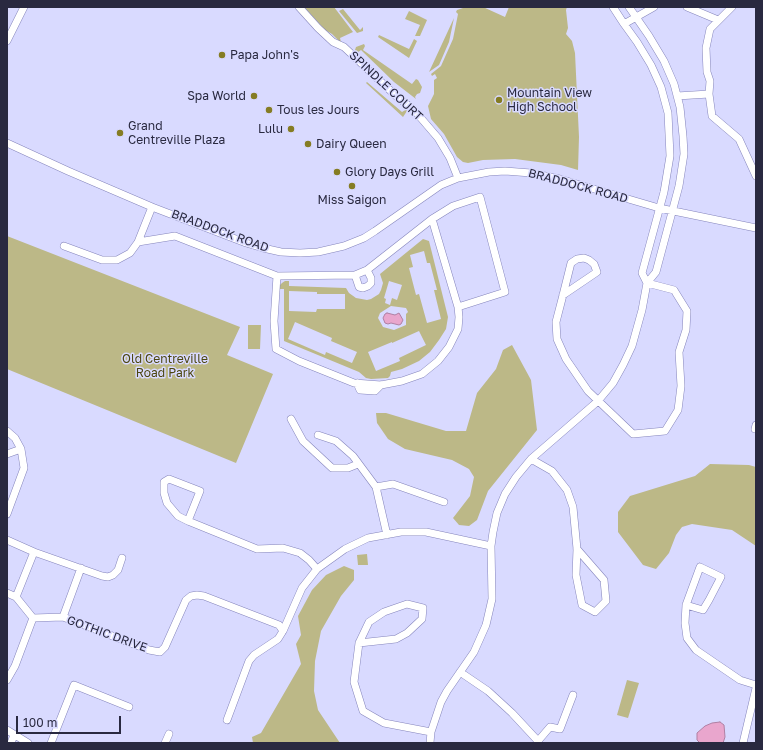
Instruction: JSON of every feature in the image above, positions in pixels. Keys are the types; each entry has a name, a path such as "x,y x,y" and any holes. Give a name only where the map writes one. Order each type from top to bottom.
{"street":[{"path":"7,41 24,7"},
{"name":"SPINDLE COURT","path":"299,7 332,42 344,47 395,95 414,110 438,138 450,158 458,178"},
{"path":"563,295 597,272 594,264 590,260 584,258 577,259 571,263 556,322 557,339 566,359 588,391 633,434 665,431 678,410 681,386 679,352 686,330 687,310 674,290 648,283 642,273 664,192 670,156 668,113 661,87 651,65 613,7"},
{"path":"430,743 430,732 441,702 474,652 481,638 489,613 492,582 491,546 496,519 505,494 516,477 531,459 598,401 613,383 624,365 632,346 648,283 656,272 673,211 684,154 680,108 674,84 664,61 629,7"},
{"path":"624,24 654,7"},
{"path":"687,7 718,20"},
{"path":"732,7 710,29 706,48 712,116 738,140 756,176"},
{"path":"677,96 709,94"},
{"name":"BRADDOCK ROAD","path":"7,143 152,207 246,243 263,248 288,252 318,252 344,246 364,238 441,185 458,178 490,172 505,171 531,173 560,179 659,208 756,228"},
{"path":"138,242 175,236 277,276 355,274 367,270 432,219 453,206 480,197 505,292 458,307"},
{"path":"64,246 102,260 117,260 130,253 138,242 152,207"},
{"path":"277,276 274,321 276,349 300,361 357,383 381,385 402,381 422,374 438,362 449,348 458,329 459,317 458,307 432,219"},
{"path":"355,274 359,287 363,288 371,283 371,278 367,270"},
{"path":"291,419 303,441 332,468 348,468 358,464"},
{"path":"756,425 756,429"},
{"path":"7,431 14,438 21,449 24,468 24,472 7,514"},
{"path":"318,434 336,442 353,456 376,487 387,535"},
{"path":"7,454 21,449"},
{"path":"531,459 552,471 567,490 573,507 577,549 576,575 582,605 594,612 606,600 604,580 577,549"},
{"path":"188,521 200,491 169,479 164,482 164,493 167,503 178,516 188,521 257,549 282,548 300,553 317,569"},
{"path":"376,487 393,484 444,502"},
{"path":"227,720 249,661 254,655 278,638 283,631 302,588 317,569 345,549 368,538 401,532 426,532 491,546"},
{"path":"7,540 34,552 108,577 113,575 118,570 122,558"},
{"path":"16,597 34,552"},
{"path":"686,605 702,610 721,577 700,567 686,605 685,623 687,638 696,650 740,680 756,686 743,743"},
{"path":"63,617 81,568"},
{"path":"7,593 16,597 33,618 16,666 7,680"},
{"name":"GOTHIC DRIVE","path":"33,618 63,617 149,650 160,652 165,647 186,600 191,596 197,595 204,596 278,625 283,631"},
{"path":"359,643 396,640 407,633 422,619 423,608 407,604 384,612 369,622 359,643 354,682 363,711 384,723 430,732"},
{"path":"460,672 488,690 512,713 538,742 550,727 560,729 573,695"},
{"path":"51,743 74,685 129,707"},
{"path":"7,730 28,743"},
{"path":"165,743 168,734"},
{"path":"11,743 14,735"}],"green space":[{"path":"304,7 334,7 353,32 340,38 340,42 332,34 325,30"},
{"path":"466,7 483,7 505,17 509,7 567,7 568,28 566,34 572,41 575,53 579,137 578,170 561,165 515,159 483,160 468,163 463,162 457,157 444,134 431,119 428,106 434,94 434,80 437,78 435,74 432,76 431,74 441,66 453,39 458,14 456,12 457,10"},
{"path":"343,9 360,30 363,27 363,31 357,33 339,11"},
{"path":"409,11 427,20 420,36 415,36 420,25 405,19"},
{"path":"454,18 449,42 439,65 429,72"},
{"path":"379,35 409,49 414,39 417,41 409,58 378,37"},
{"path":"364,44 365,46 363,50 412,84 416,79 418,80 422,87 420,93 415,97 416,99 394,82 361,50 357,53 355,50 356,47"},
{"path":"367,82 402,112 407,109 403,117 366,83"},
{"name":"Old Centreville Road Park","path":"7,236 240,327 227,355 273,374 236,463 7,369"},
{"path":"423,239 429,241 448,317 446,329 439,340 430,352 419,361 402,369 391,372 388,378 371,379 366,378 359,372 284,341 284,289 280,289 280,285 282,283 289,281 289,286 346,288 349,293 356,298 367,300 379,294 381,290 383,283 380,274","holes":["424,251 427,263 430,263 437,290 434,290 441,319 427,323 419,294 416,295 409,268 413,267 410,255","389,281 402,285 397,300 392,298 390,305 385,303 386,299 384,298","289,291 317,292 317,294 345,294 345,309 317,309 316,312 289,311","391,306 406,308 408,312 406,314 406,325 394,330 383,327 378,318 380,313","295,322 332,338 331,341 357,352 352,363 326,352 325,355 288,339","419,331 426,345 399,358 400,361 376,371 368,352"]},
{"path":"248,325 261,325 260,349 248,349"},
{"path":"512,345 531,380 537,430 488,491 477,520 469,526 459,525 453,518 470,496 474,477 469,469 452,460 405,449 388,439 377,423 376,413 386,413 446,431 466,431 477,393 496,369 503,350"},
{"path":"710,464 749,465 756,467 756,546 732,530 692,524 682,527 676,535 669,553 656,569 643,565 618,532 618,512 630,496 695,476"},
{"path":"367,554 368,565 358,565 357,555"},
{"path":"344,566 354,570 354,580 341,596 321,631 315,661 314,691 318,710 340,743 253,743 252,737 261,733 301,664 296,644 301,635 298,616 312,590 326,575"},
{"path":"627,680 639,683 628,718 617,715"}],"shaded area":[{"path":"387,313 395,315 399,313 403,320 401,324 385,323 383,318"},
{"path":"720,722 724,725 725,737 723,743 700,743 697,740 697,733 705,726"}],"place":[{"name":"Papa John's","path":"222,55"},
{"name":"Spa World","path":"254,96"},
{"name":"Mountain View High School","path":"499,100"},
{"name":"Tous les Jours","path":"269,110"},
{"name":"Lulu","path":"291,129"},
{"name":"Grand Centreville Plaza","path":"120,133"},
{"name":"Dairy Queen","path":"308,144"},
{"name":"Glory Days Grill","path":"337,172"},
{"name":"Miss Saigon","path":"352,186"}]}
